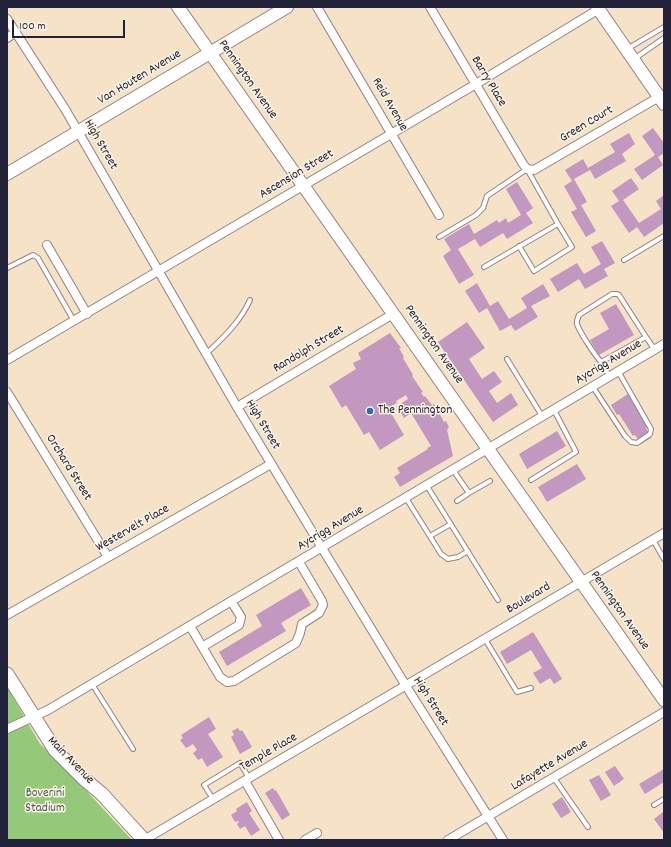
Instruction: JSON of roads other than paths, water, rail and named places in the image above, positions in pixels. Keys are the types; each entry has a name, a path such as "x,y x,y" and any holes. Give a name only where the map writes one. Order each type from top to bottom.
{"main road":[{"name":"Main Avenue","path":"7,674 55,750 102,794 144,840"}],"street":[{"name":"Pennington Avenue","path":"178,7 664,700"},
{"name":"Van Houten Avenue","path":"7,174 288,7"},
{"name":"Reid Avenue","path":"317,7 439,215"},
{"name":"Barry Place","path":"430,7 527,169"},
{"name":"Ascension Street","path":"7,360 476,84 598,8"},
{"path":"598,8 661,101"},
{"name":"High Street","path":"7,19 79,131 206,354 271,464 502,840"},
{"path":"7,38 16,32"},
{"name":"Green Court","path":"527,169 534,170 661,101"},
{"path":"47,245 87,314"},
{"name":"Randolph Street","path":"237,407 394,314"},
{"name":"Aycrigg Avenue","path":"7,729 33,717 190,626 664,344"},
{"name":"Orchard Street","path":"7,392 108,557"},
{"name":"Westervelt Place","path":"7,615 271,464"},
{"name":"Boulevard","path":"406,686 664,533"},
{"path":"190,626 220,677 227,682 231,682 296,643 302,624 319,613 323,605 322,601 299,562"},
{"path":"202,647 239,625 242,618 232,601"},
{"name":"Temple Place","path":"144,840 406,686"},
{"name":"Lafayette Avenue","path":"448,840 664,712"},
{"path":"247,779 280,840"},
{"path":"305,840 317,833"}],"lane":[{"path":"630,54 664,27"},
{"path":"630,54 664,38"},
{"path":"439,237 476,215 483,208 487,196 527,169 572,247 534,270 519,246"},
{"path":"484,267 558,224"},
{"path":"624,260 664,236"},
{"path":"7,268 33,255 38,258 74,321"},
{"path":"610,376 579,328 577,320 579,315 612,294 619,295 655,350"},
{"path":"206,354 231,330 242,315 250,300"},
{"path":"601,362 646,337"},
{"path":"507,359 543,417"},
{"path":"593,387 625,436 631,442 637,443 650,434 651,429 618,371"},
{"path":"531,480 576,452 554,410"},
{"path":"453,470 469,494"},
{"path":"457,501 490,481"},
{"path":"427,486 498,600"},
{"path":"406,498 441,554 448,559 458,557 468,551"},
{"path":"430,536 451,524"},
{"path":"652,540 664,559"},
{"path":"486,639 518,692 531,688"},
{"path":"92,683 133,749"},
{"path":"213,799 204,785 240,764 247,779"},
{"path":"554,778 588,828"},
{"path":"654,805 664,799"}],"place":[{"name":"The Pennington","path":"370,411"}],"park label":[{"name":"Boverini Stadium","path":"45,802"}]}
